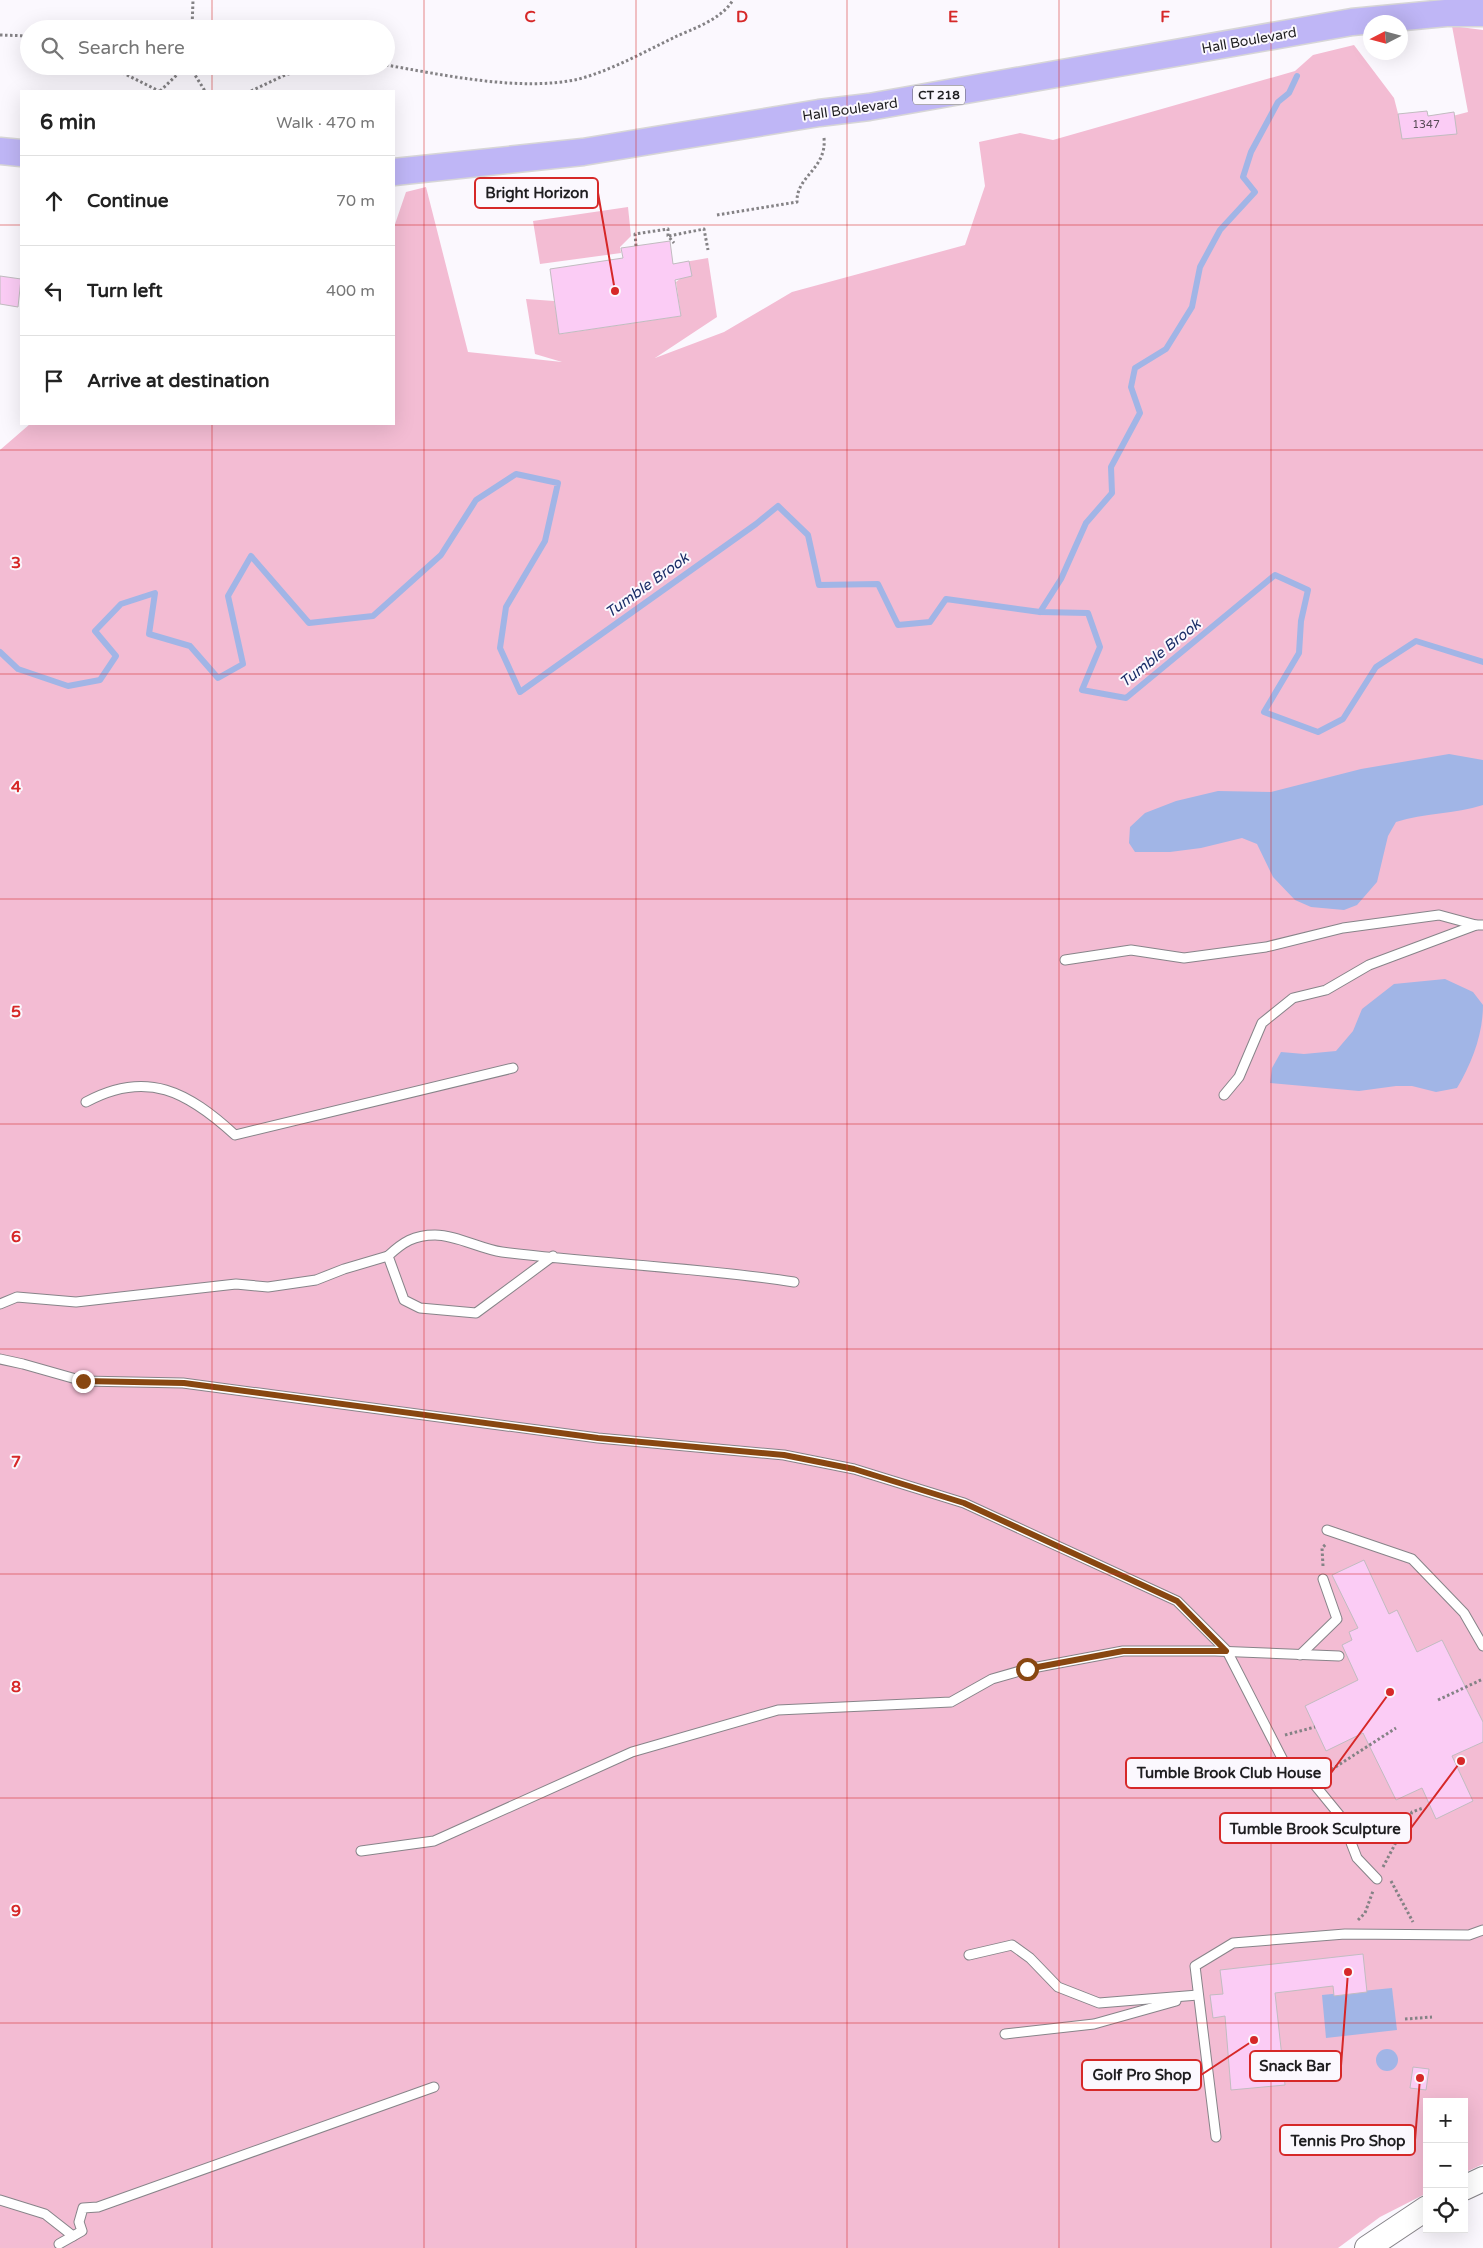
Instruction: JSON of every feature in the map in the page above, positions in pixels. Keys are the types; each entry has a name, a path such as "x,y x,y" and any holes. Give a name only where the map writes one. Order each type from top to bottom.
{"main road":[{"name":"Hall Boulevard","path":"395,172 583,152 819,113 869,107 1352,22 1446,13 1483,13"},
{"path":"0,151 20,153"},
{"path":"1468,2186 1483,2179"},
{"path":"1367,2248 1423,2211"}],"lane":[{"path":"1065,960 1131,950 1184,958 1266,947 1343,928 1439,915 1480,925"},
{"path":"1224,1095 1238,1077 1262,1023 1293,998 1326,990 1369,965 1480,925"},
{"path":"86,1102 108,1090 148,1085 186,1096 215,1116 235,1135 514,1068"},
{"path":"0,1304 17,1297 76,1302 236,1284 268,1287 316,1280 344,1268 388,1256 406,1240 436,1235 500,1251 732,1272 794,1282"},
{"path":"388,1256 404,1300 420,1308 476,1314 553,1256"},
{"path":"0,1360 23,1364 83,1381 184,1383 598,1438 784,1455 854,1469 964,1503 1177,1601 1226,1651 1286,1766 1314,1784 1341,1817 1357,1858 1377,1879"},
{"path":"1327,1530 1412,1559 1464,1613 1483,1646"},
{"path":"1300,1654 1338,1619 1323,1579"},
{"path":"361,1851 434,1841 632,1752 778,1710 951,1702 992,1679 1027,1669 1123,1651 1226,1651 1339,1656"},
{"path":"1216,2137 1195,1966 1233,1943 1345,1934 1469,1935 1483,1930"},
{"path":"969,1955 1012,1945 1030,1958 1058,1988 1100,2004 1198,1995"},
{"path":"1005,2034 1094,2024 1198,1995"},
{"path":"59,2244 82,2231 79,2222 82,2208 98,2207 434,2087"},
{"path":"0,2200 45,2214 73,2236"}],"path":[{"path":"192,0 192,20"},
{"path":"395,66 513,84 550,83 577,79 607,70 711,20 729,6 733,0"},
{"path":"0,35 20,36"},
{"path":"126,75 157,90"},
{"path":"160,90 177,75"},
{"path":"195,75 204,90"},
{"path":"253,90 285,75"},
{"path":"717,215 797,202 797,193 800,187 821,161 824,138"},
{"path":"636,246 635,234 668,229 668,236 674,243"},
{"path":"668,236 704,229 708,250"},
{"path":"1323,1579 1322,1548 1339,1534"},
{"path":"1438,1700 1483,1679"},
{"path":"1272,1739 1315,1727"},
{"path":"1321,1776 1396,1728"},
{"path":"1383,1868 1421,1935"},
{"path":"1405,2019 1432,2017"}],"shaded area":[{"path":"1452,26 1483,30 1483,2164 1468,2171 1468,2098 1423,2098 1423,2195 1380,2217 1338,2248 0,2248 0,450 29,425 395,425 395,224 406,192 426,187 468,352 562,362 535,354 526,299 554,301 560,334 681,316 676,282 681,278 679,263 708,258 717,317 655,358 724,332 792,292 965,245 985,186 979,142 1020,133 1053,140 1295,71 1313,55 1354,45 1363,57 1363,60 1365,60 1394,98 1402,129 1468,112"},
{"path":"628,207 631,236 620,247 621,253 540,264 533,221"}],"water":[{"path":"1449,754 1483,760 1483,805 1396,822 1388,836 1377,882 1357,905 1344,910 1311,907 1295,900 1273,877 1257,844 1242,838 1201,848 1170,852 1135,852 1129,843 1130,827 1145,813 1176,801 1218,791 1271,792 1361,769"},
{"path":"1445,979 1473,992 1483,1005 1481,1027 1476,1048 1457,1088 1436,1092 1412,1086 1396,1086 1359,1091 1270,1083 1272,1068 1281,1052 1304,1054 1336,1051 1353,1031 1362,1009 1394,984"},
{"path":"1392,1988 1397,2030 1326,2038 1322,1995"},
{"path":"1387,2049 1395,2052 1398,2060 1395,2068 1387,2071 1379,2068 1376,2060 1379,2052"}],"building":[{"path":"1427,111 1428,116 1454,112 1457,134 1402,139 1398,114"},
{"path":"670,241 673,264 689,261 692,276 675,280 681,316 559,334 550,269 623,258 621,248"},
{"path":"0,276 20,279 18,307 0,304"},
{"path":"1364,1560 1389,1614 1397,1610 1417,1652 1442,1640 1483,1722 1483,1742 1452,1756 1473,1801 1436,1819 1422,1788 1396,1800 1363,1733 1326,1751 1305,1706 1358,1680 1342,1645 1352,1640 1349,1632 1358,1628 1332,1575"},
{"path":"1363,1954 1367,1992 1334,1996 1333,1986 1275,1993 1285,2085 1231,2090 1225,2016 1213,2018 1210,1995 1223,1994 1220,1970"},
{"path":"1413,2067 1429,2069 1426,2090 1410,2088"}],"waterway":[{"path":"1040,612 1061,579 1086,523 1112,493 1111,467 1140,413 1131,387 1135,368 1166,349 1192,307 1200,267 1220,230 1255,192 1243,177 1251,152 1278,102 1289,93 1297,76"},
{"name":"Tumble Brook","path":"0,652 18,669 68,686 100,680 116,656 95,631 121,604 155,593 149,634 190,646 218,678 243,664 228,596 251,556 309,623 373,616 441,555 476,500 516,474 558,483 545,541 506,607 500,648 520,692 756,524 778,506 808,535 819,585 878,584 898,625 930,622 946,599 1040,612 1088,613 1100,647 1082,690 1126,698 1275,575 1308,590 1301,621 1299,653 1264,712 1318,732 1343,719 1376,667 1416,641 1483,662"}],"place":[{"name":"Bright Horizon","path":"615,291"},
{"name":"Tumble Brook Club House","path":"1390,1692"},
{"name":"Tumble Brook Sculpture","path":"1461,1761"},
{"name":"Snack Bar","path":"1348,1972"},
{"name":"Golf Pro Shop","path":"1254,2040"},
{"name":"Tennis Pro Shop","path":"1420,2078"}],"route":[{"path":"83,1381 184,1383 598,1438 784,1455 854,1469 964,1503 1177,1601 1226,1651 1123,1651 1027,1669"}]}
